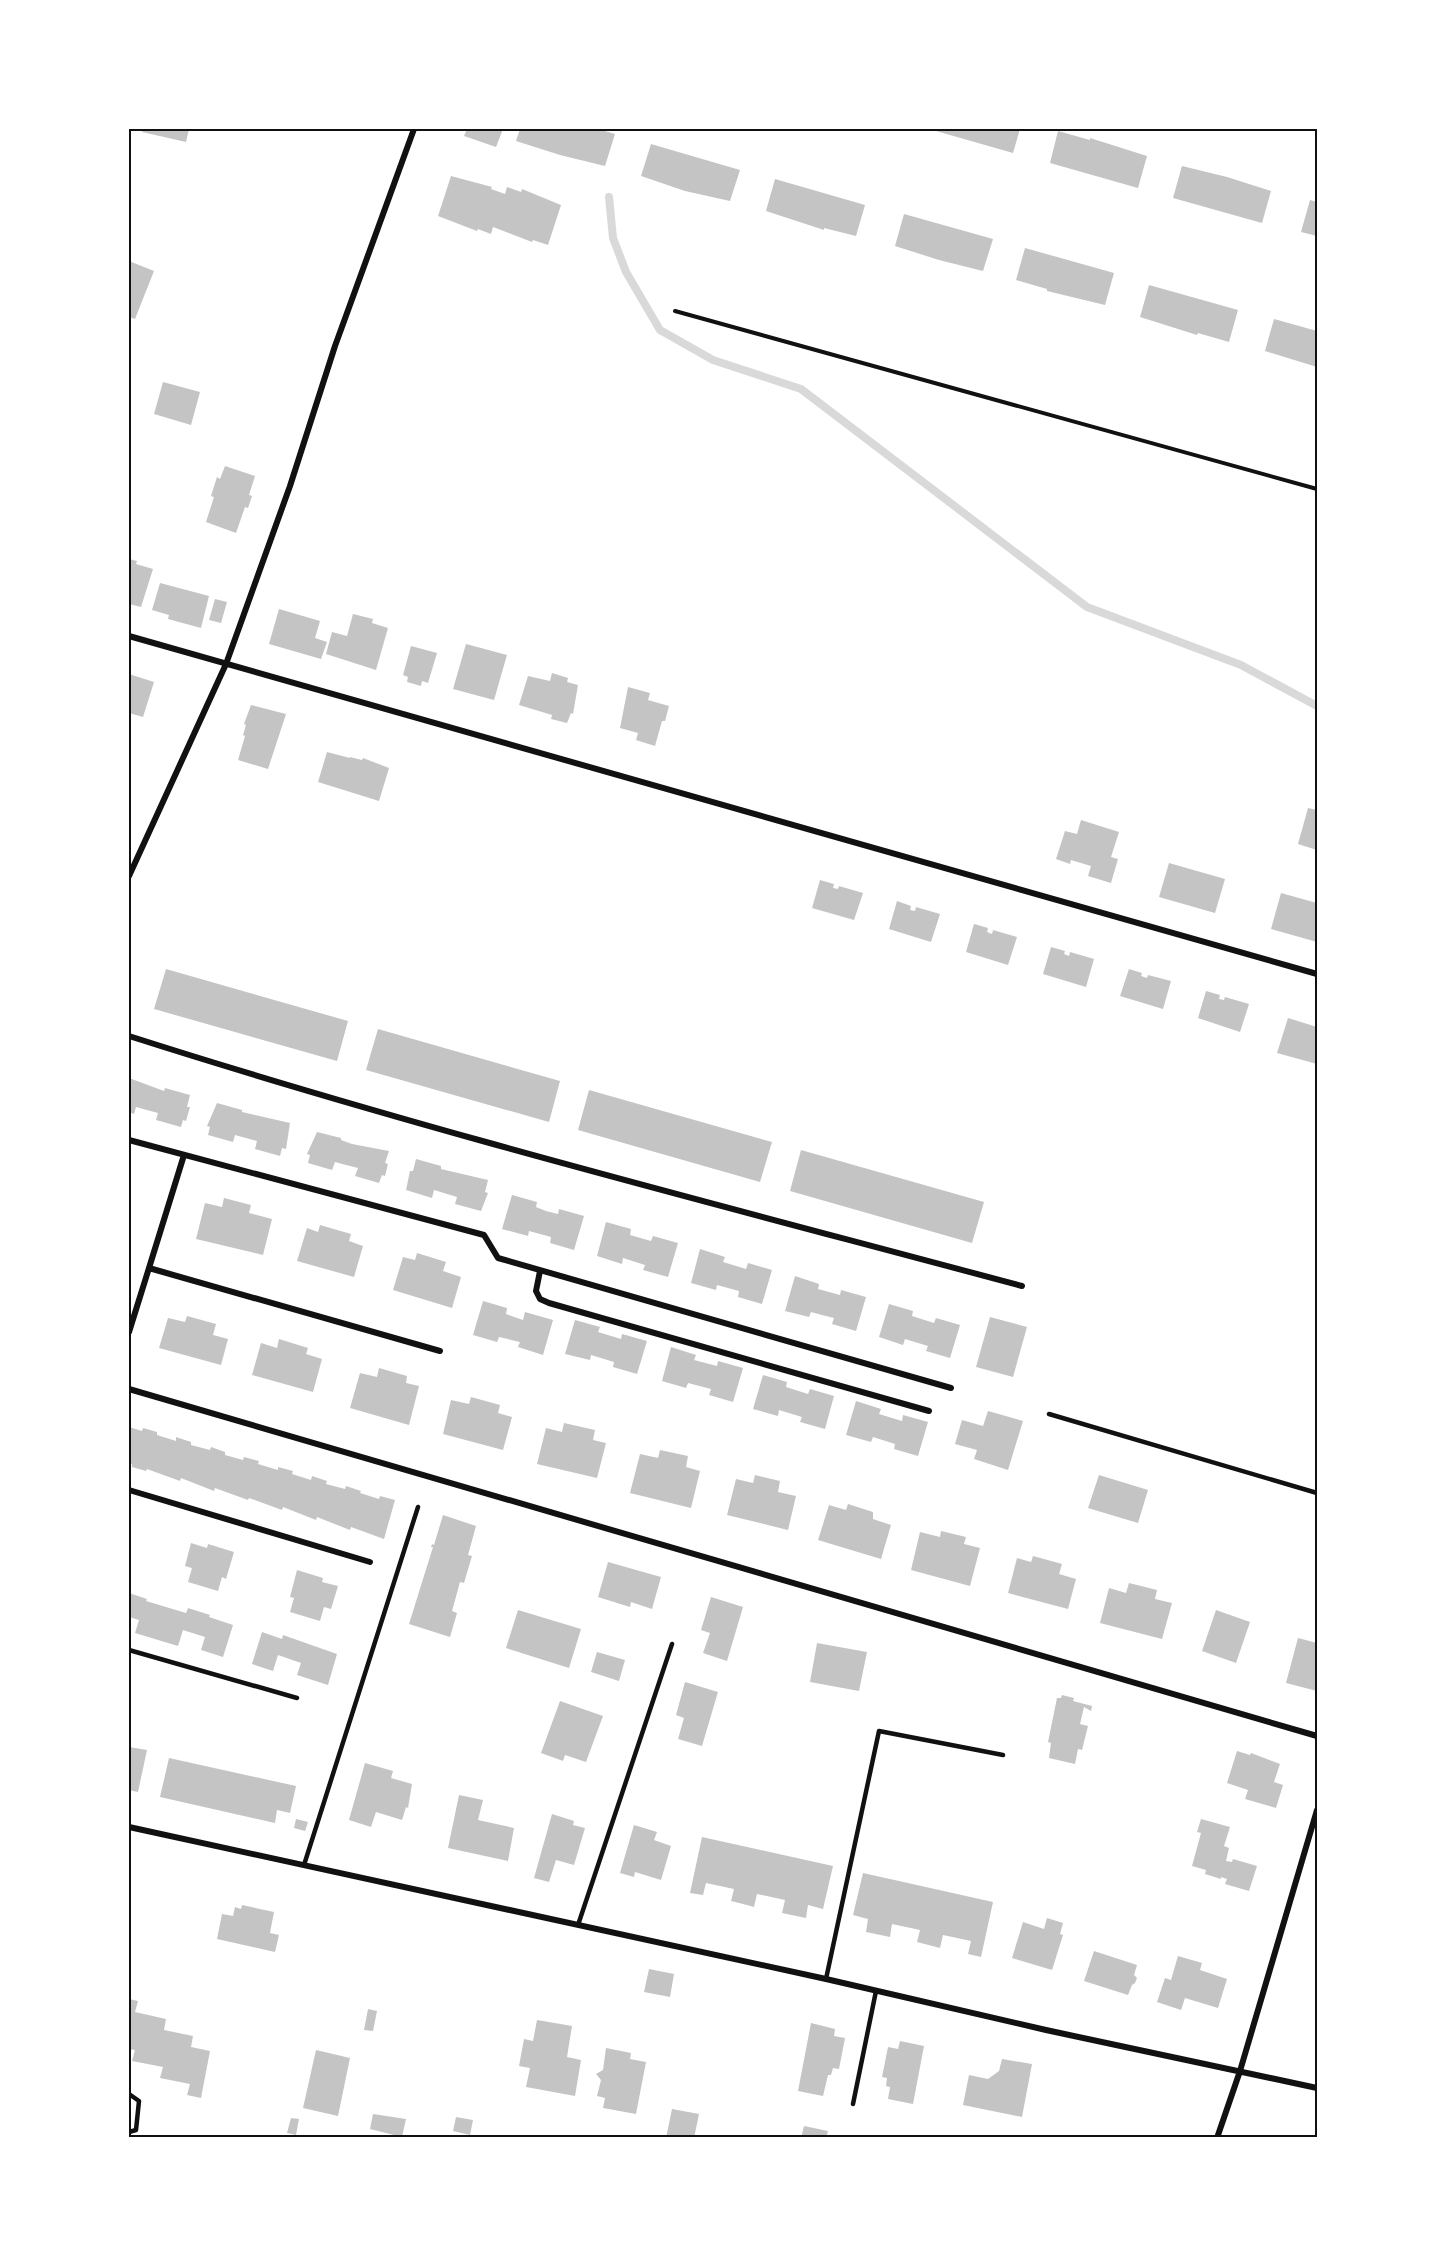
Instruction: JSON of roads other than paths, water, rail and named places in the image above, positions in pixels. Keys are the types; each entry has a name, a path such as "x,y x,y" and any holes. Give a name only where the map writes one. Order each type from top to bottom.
{"street":[{"path":"129,876 225,664 290,486 335,346 414,129"},
{"path":"129,636 1317,974"},
{"path":"129,1036 236,1070 612,1176 1022,1286"},
{"path":"129,1140 484,1235 498,1258 951,1388"},
{"path":"129,1332 184,1155"},
{"path":"149,1268 440,1351"},
{"path":"540,1271 536,1291 540,1299 549,1303 929,1411"},
{"path":"129,1389 1317,1736"},
{"path":"129,1490 370,1562"},
{"path":"1217,2138 1240,2071 1317,1810"},
{"path":"129,1827 826,1979 1046,2031 1317,2088"}],"lane":[{"path":"1048,1414 1317,1493"},
{"path":"304,1865 418,1507"},
{"path":"578,1925 672,1644"},
{"path":"129,1650 297,1698"},
{"path":"826,1979 879,1731 1003,1755"},
{"path":"853,2104 876,1991"},
{"path":"129,2094 139,2101 136,2130 129,2132"}],"waterway":[{"path":"609,197 613,238 626,272 660,330 713,360 801,389 1087,607 1241,665 1317,706"}]}
